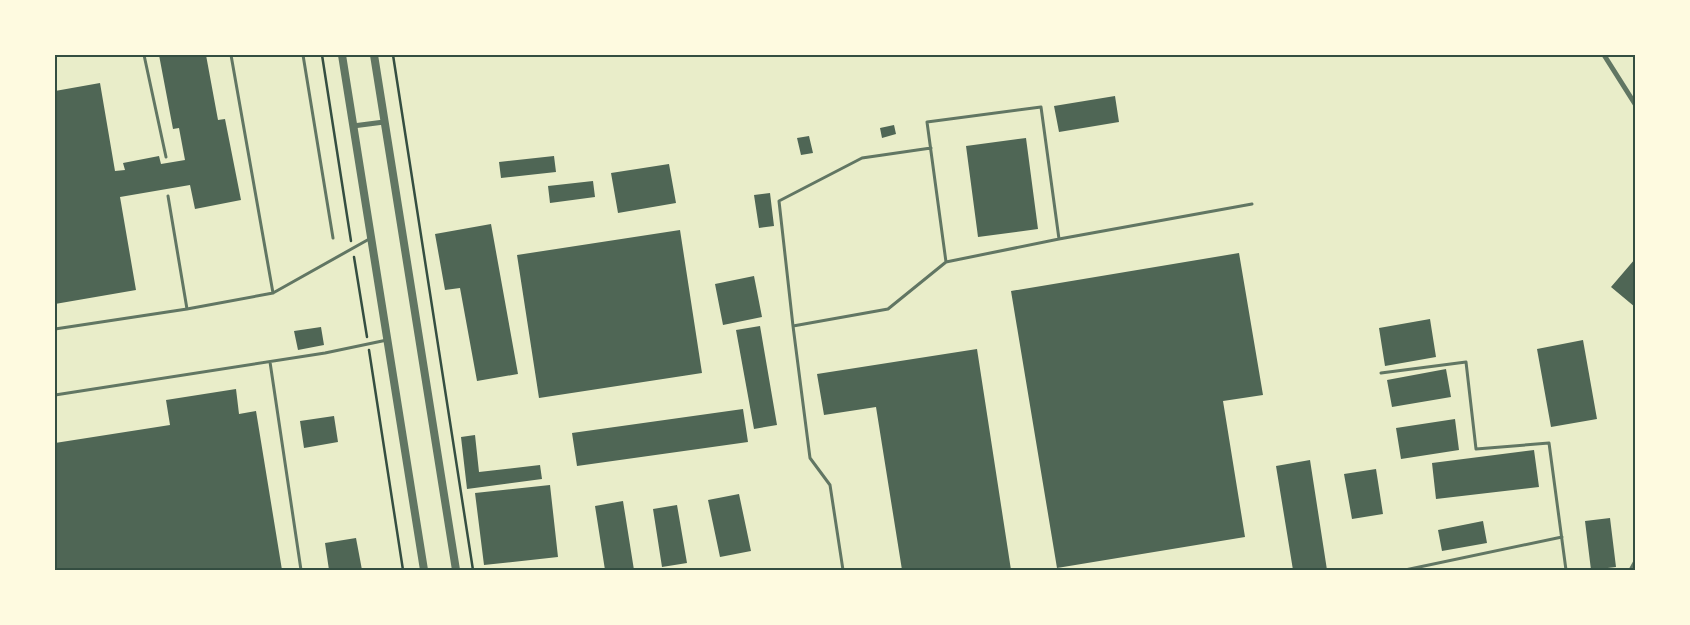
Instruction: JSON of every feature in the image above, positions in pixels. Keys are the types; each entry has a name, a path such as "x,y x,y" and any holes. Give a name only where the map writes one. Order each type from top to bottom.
{"street":[{"path":"342,55 424,570"},
{"path":"374,55 456,570"},
{"path":"1604,55 1635,104"},
{"path":"353,126 384,122"}],"lane":[{"path":"144,55 166,157"},
{"path":"231,55 273,293"},
{"path":"303,55 332,238"},
{"path":"946,262 927,122 1041,107 1059,239"},
{"path":"843,570 830,486 810,458 779,201 862,158 931,148"},
{"path":"168,196 187,309"},
{"path":"793,326 888,309 946,262 1059,239 1252,204"},
{"path":"55,330 273,293 371,238"},
{"path":"55,395 270,362 387,340"},
{"path":"270,362 301,570"},
{"path":"1381,373 1466,362 1476,450 1549,443 1566,570"},
{"path":"1406,570 1562,537"},
{"path":"1630,570 1635,561"}],"path":[{"path":"322,55 402,570"},
{"path":"393,55 473,570"}],"building":[{"path":"159,55 206,55 218,120 225,119 241,200 195,209 190,185 120,197 136,290 55,304 55,91 100,83 115,171 125,170 123,163 159,156 161,164 185,160 179,128 173,129"},
{"path":"1115,96 1119,122 1059,132 1054,106"},
{"path":"894,125 896,134 882,138 880,128"},
{"path":"809,136 813,153 801,155 797,138"},
{"path":"1026,138 1038,229 978,237 966,146"},
{"path":"554,156 556,172 501,178 499,162"},
{"path":"669,164 676,203 618,213 611,173"},
{"path":"593,181 595,197 550,203 548,186"},
{"path":"770,193 774,226 759,228 754,195"},
{"path":"491,224 518,374 477,381 460,288 445,290 435,234"},
{"path":"680,230 702,373 539,398 517,255"},
{"path":"1239,253 1263,395 1223,401 1245,537 1057,568 1011,291"},
{"path":"1635,259 1635,307 1611,287"},
{"path":"754,276 762,317 723,325 715,284"},
{"path":"1430,319 1436,357 1385,366 1379,328"},
{"path":"760,326 777,425 754,429 736,330"},
{"path":"321,327 324,345 298,350 294,331"},
{"path":"1583,340 1597,419 1551,427 1537,349"},
{"path":"977,349 1011,570 902,570 876,407 824,415 817,374"},
{"path":"1446,369 1451,397 1392,407 1387,380"},
{"path":"236,389 239,414 256,411 282,570 55,570 55,443 170,425 166,400"},
{"path":"743,409 748,442 577,466 572,433"},
{"path":"334,416 338,442 304,448 300,421"},
{"path":"1455,419 1459,450 1401,459 1396,428"},
{"path":"475,435 479,472 540,465 542,479 467,489 461,437"},
{"path":"1534,450 1539,487 1436,499 1432,463"},
{"path":"1310,460 1327,570 1293,570 1276,466"},
{"path":"1376,469 1383,514 1352,519 1344,474"},
{"path":"550,485 558,557 484,565 475,493"},
{"path":"739,494 751,551 720,557 708,500"},
{"path":"623,501 634,570 605,570 595,506"},
{"path":"677,505 687,563 662,567 653,509"},
{"path":"1610,518 1616,567 1591,570 1585,521"},
{"path":"1483,521 1487,543 1442,551 1438,530"},
{"path":"356,538 362,570 329,570 325,543"}]}
